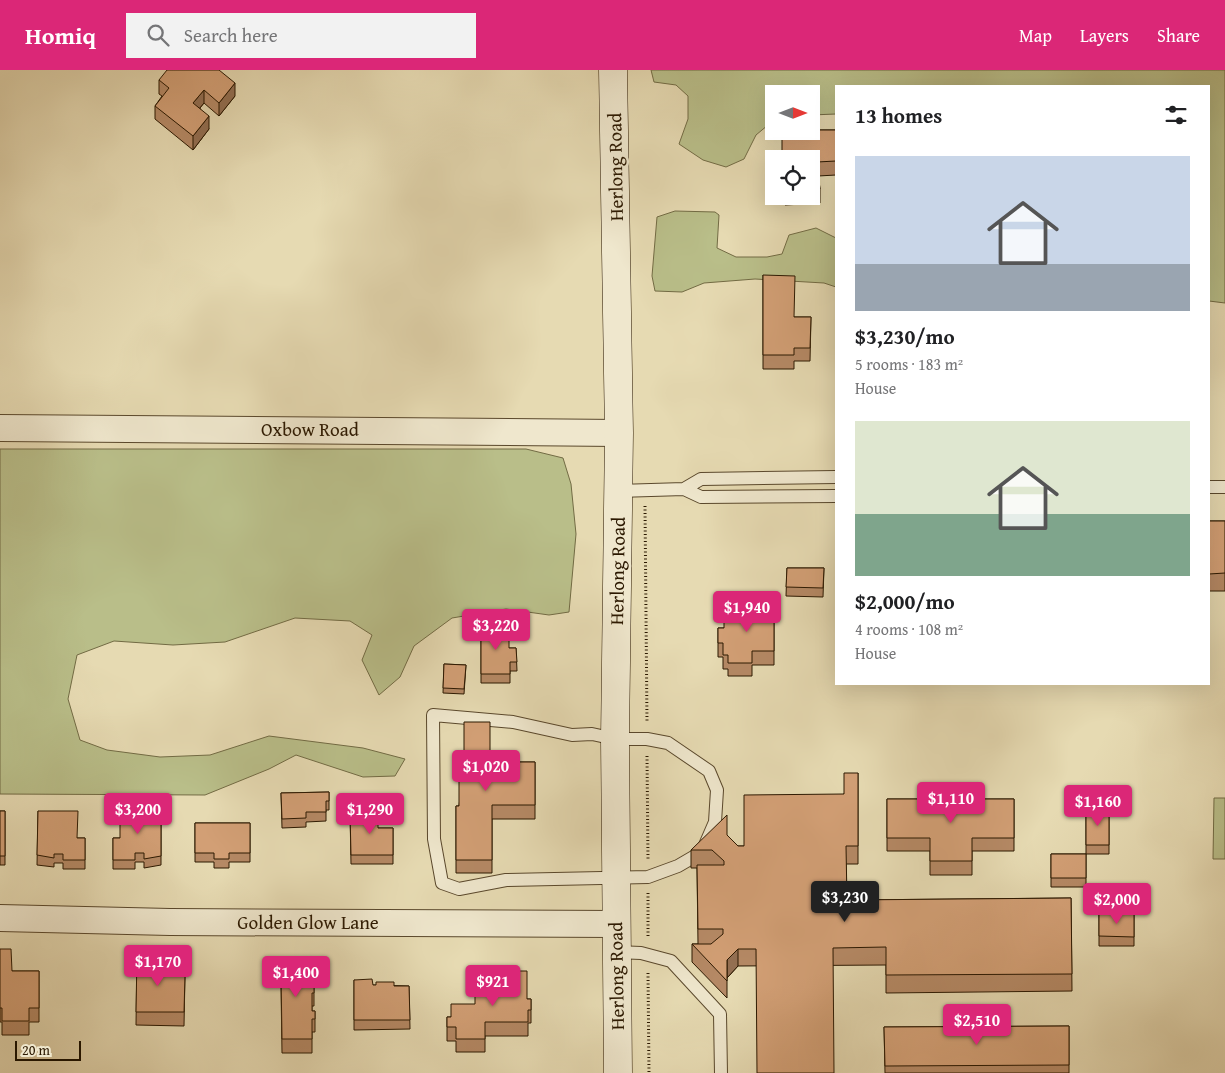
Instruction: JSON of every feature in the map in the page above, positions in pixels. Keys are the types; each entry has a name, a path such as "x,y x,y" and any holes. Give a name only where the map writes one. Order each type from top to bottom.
{"street":[{"name":"Herlong Road","path":"613,70 619,433 632,491 615,739 618,1073"},
{"name":"Oxbow Road","path":"0,428 619,433"},
{"name":"Golden Glow Lane","path":"0,918 170,922 616,924"}],"lane":[{"path":"684,489 701,479 835,477"},
{"path":"1210,487 1225,488"},
{"path":"632,491 684,489 701,497 835,496"},
{"path":"433,715 513,722 572,735 592,734 615,739 647,740 668,743 709,771 717,790 715,822 702,852 678,866 648,877 506,880 459,889 442,883 434,839 433,715"},
{"path":"616,952 648,955 671,960 720,1014 721,1073"}],"path":[{"path":"632,491 647,740 649,1073"}],"green space":[{"path":"651,70 1225,70 1225,303 1210,301 1210,85 835,85 835,114 820,115 820,85 765,85 765,128 756,135 744,159 726,167 703,160 679,144 688,119 688,96 676,85 654,82"},
{"path":"675,211 715,212 719,215 717,248 736,257 767,257 782,254 789,235 816,228 835,238 835,287 824,283 755,279 704,283 682,292 655,291 652,276 657,217"},
{"path":"0,449 526,449 563,458 571,484 576,534 569,612 549,615 506,609 452,618 414,646 400,677 379,695 362,660 372,635 350,621 295,618 225,642 173,645 114,641 77,655 68,699 80,740 107,750 160,757 210,755 269,736 363,748 405,759 395,776 363,777 296,755 269,769 205,795 0,794"},
{"path":"1214,798 1225,798 1225,859 1213,859"}],"building":[{"path":"167,70 219,70 235,83 219,103 204,90 193,103 209,116 193,136 155,106 169,88 159,80"},
{"path":"820,130 835,130 835,161 820,162 820,150 782,150 782,140 820,140"},
{"path":"763,275 795,276 794,317 811,317 810,348 794,348 794,355 763,355"},
{"path":"1210,521 1225,521 1225,573 1210,574"},
{"path":"787,568 824,568 823,588 786,587"},
{"path":"724,607 774,607 774,651 752,651 752,663 728,663 728,655 723,655 723,643 718,643 718,628 724,628"},
{"path":"481,628 509,628 509,648 516,648 517,662 510,662 510,674 481,674"},
{"path":"444,664 466,665 464,689 443,688"},
{"path":"464,722 490,722 490,762 535,762 535,805 492,805 492,860 456,860 456,806 459,806 459,762 464,762"},
{"path":"844,773 858,773 858,846 846,846 847,900 1071,898 1072,974 886,975 886,947 833,948 834,1073 757,1073 756,949 738,949 727,960 727,981 692,944 711,944 723,934 723,929 698,929 697,865 724,865 724,861 712,850 691,850 727,815 727,835 738,846 744,846 744,795 844,794"},
{"path":"329,792 329,801 326,801 326,812 306,812 306,818 282,819 281,793"},
{"path":"887,799 1014,799 1014,838 972,838 972,861 930,861 930,838 887,838"},
{"path":"1086,809 1109,809 1109,845 1086,845"},
{"path":"0,811 5,811 5,856 0,856"},
{"path":"38,811 78,811 77,838 85,838 85,860 63,860 63,854 54,854 54,858 37,855"},
{"path":"120,811 161,811 161,856 144,859 144,853 135,853 135,860 113,860 113,838 120,838"},
{"path":"350,812 378,812 378,828 393,828 393,855 351,855"},
{"path":"195,823 250,823 250,853 229,853 229,859 214,859 214,853 195,853"},
{"path":"1051,854 1086,854 1086,878 1051,878"},
{"path":"1099,913 1134,913 1134,937 1099,936"},
{"path":"0,949 11,949 12,971 39,971 39,1008 29,1008 29,1021 2,1021 2,1008 0,1008"},
{"path":"137,953 158,953 158,975 185,975 184,1012 136,1012"},
{"path":"311,957 311,987 314,987 312,1011 315,1011 315,1019 312,1019 312,1039 282,1039 281,973 277,973 277,958"},
{"path":"496,971 527,971 527,999 531,999 531,1010 528,1010 528,1022 485,1022 485,1039 456,1039 456,1027 447,1027 447,1017 451,1017 451,1004 475,1004 475,994 496,994"},
{"path":"372,979 373,985 376,985 376,982 394,982 394,986 409,986 410,1020 354,1020 354,980"},
{"path":"1069,1026 1069,1065 885,1066 884,1027"}]}
